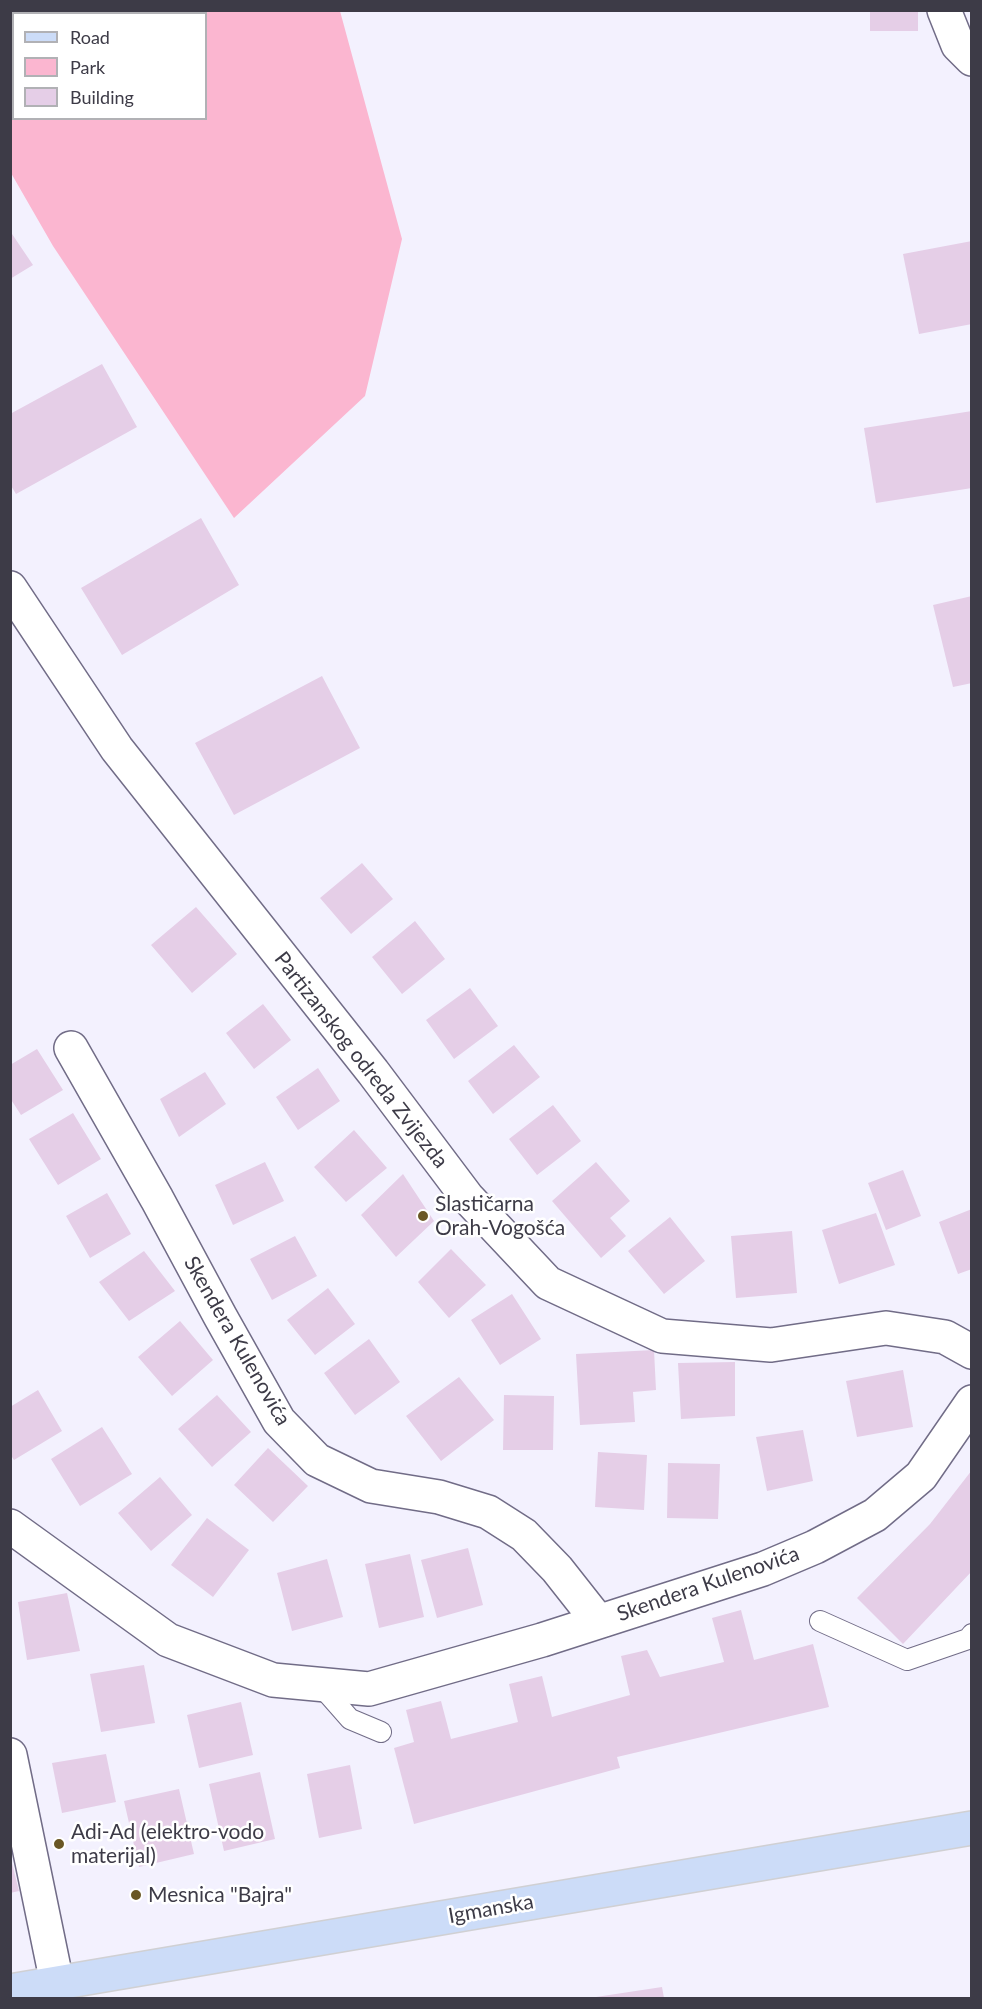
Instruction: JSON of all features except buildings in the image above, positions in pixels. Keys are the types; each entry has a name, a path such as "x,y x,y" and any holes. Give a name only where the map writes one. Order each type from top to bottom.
{"main road":[{"name":"Igmanska","path":"10,1991 972,1828"}],"street":[{"path":"945,10 958,45 972,59"},
{"name":"Partizanskog odreda Zvijezda","path":"10,588 117,749 373,1072 467,1197 548,1283 662,1336 771,1345 886,1328 945,1337 972,1352"},
{"name":"Skendera Kulenovića","path":"71,1048 158,1199 220,1317 279,1421 317,1460 370,1486 439,1497 488,1512 524,1535 557,1569 598,1621"},
{"name":"Skendera Kulenovića","path":"10,1526 168,1640 273,1680 369,1689 543,1640 764,1569 815,1547 875,1515 921,1476 972,1402"},
{"path":"12,1769 57,1983"}],"lane":[{"path":"820,1621 907,1660 968,1639 972,1634"},
{"path":"321,1686 350,1719 381,1732"}],"green space":[{"path":"10,11 340,11 402,239 365,396 234,518 53,246 11,173"}],"place":[{"name":"Slastičarna Orah-Vogošća","path":"423,1216"},
{"name":"Adi-Ad (elektro-vodo materijal)","path":"59,1844"},
{"name":"Mesnica \"Bajra\"","path":"136,1895"}]}
